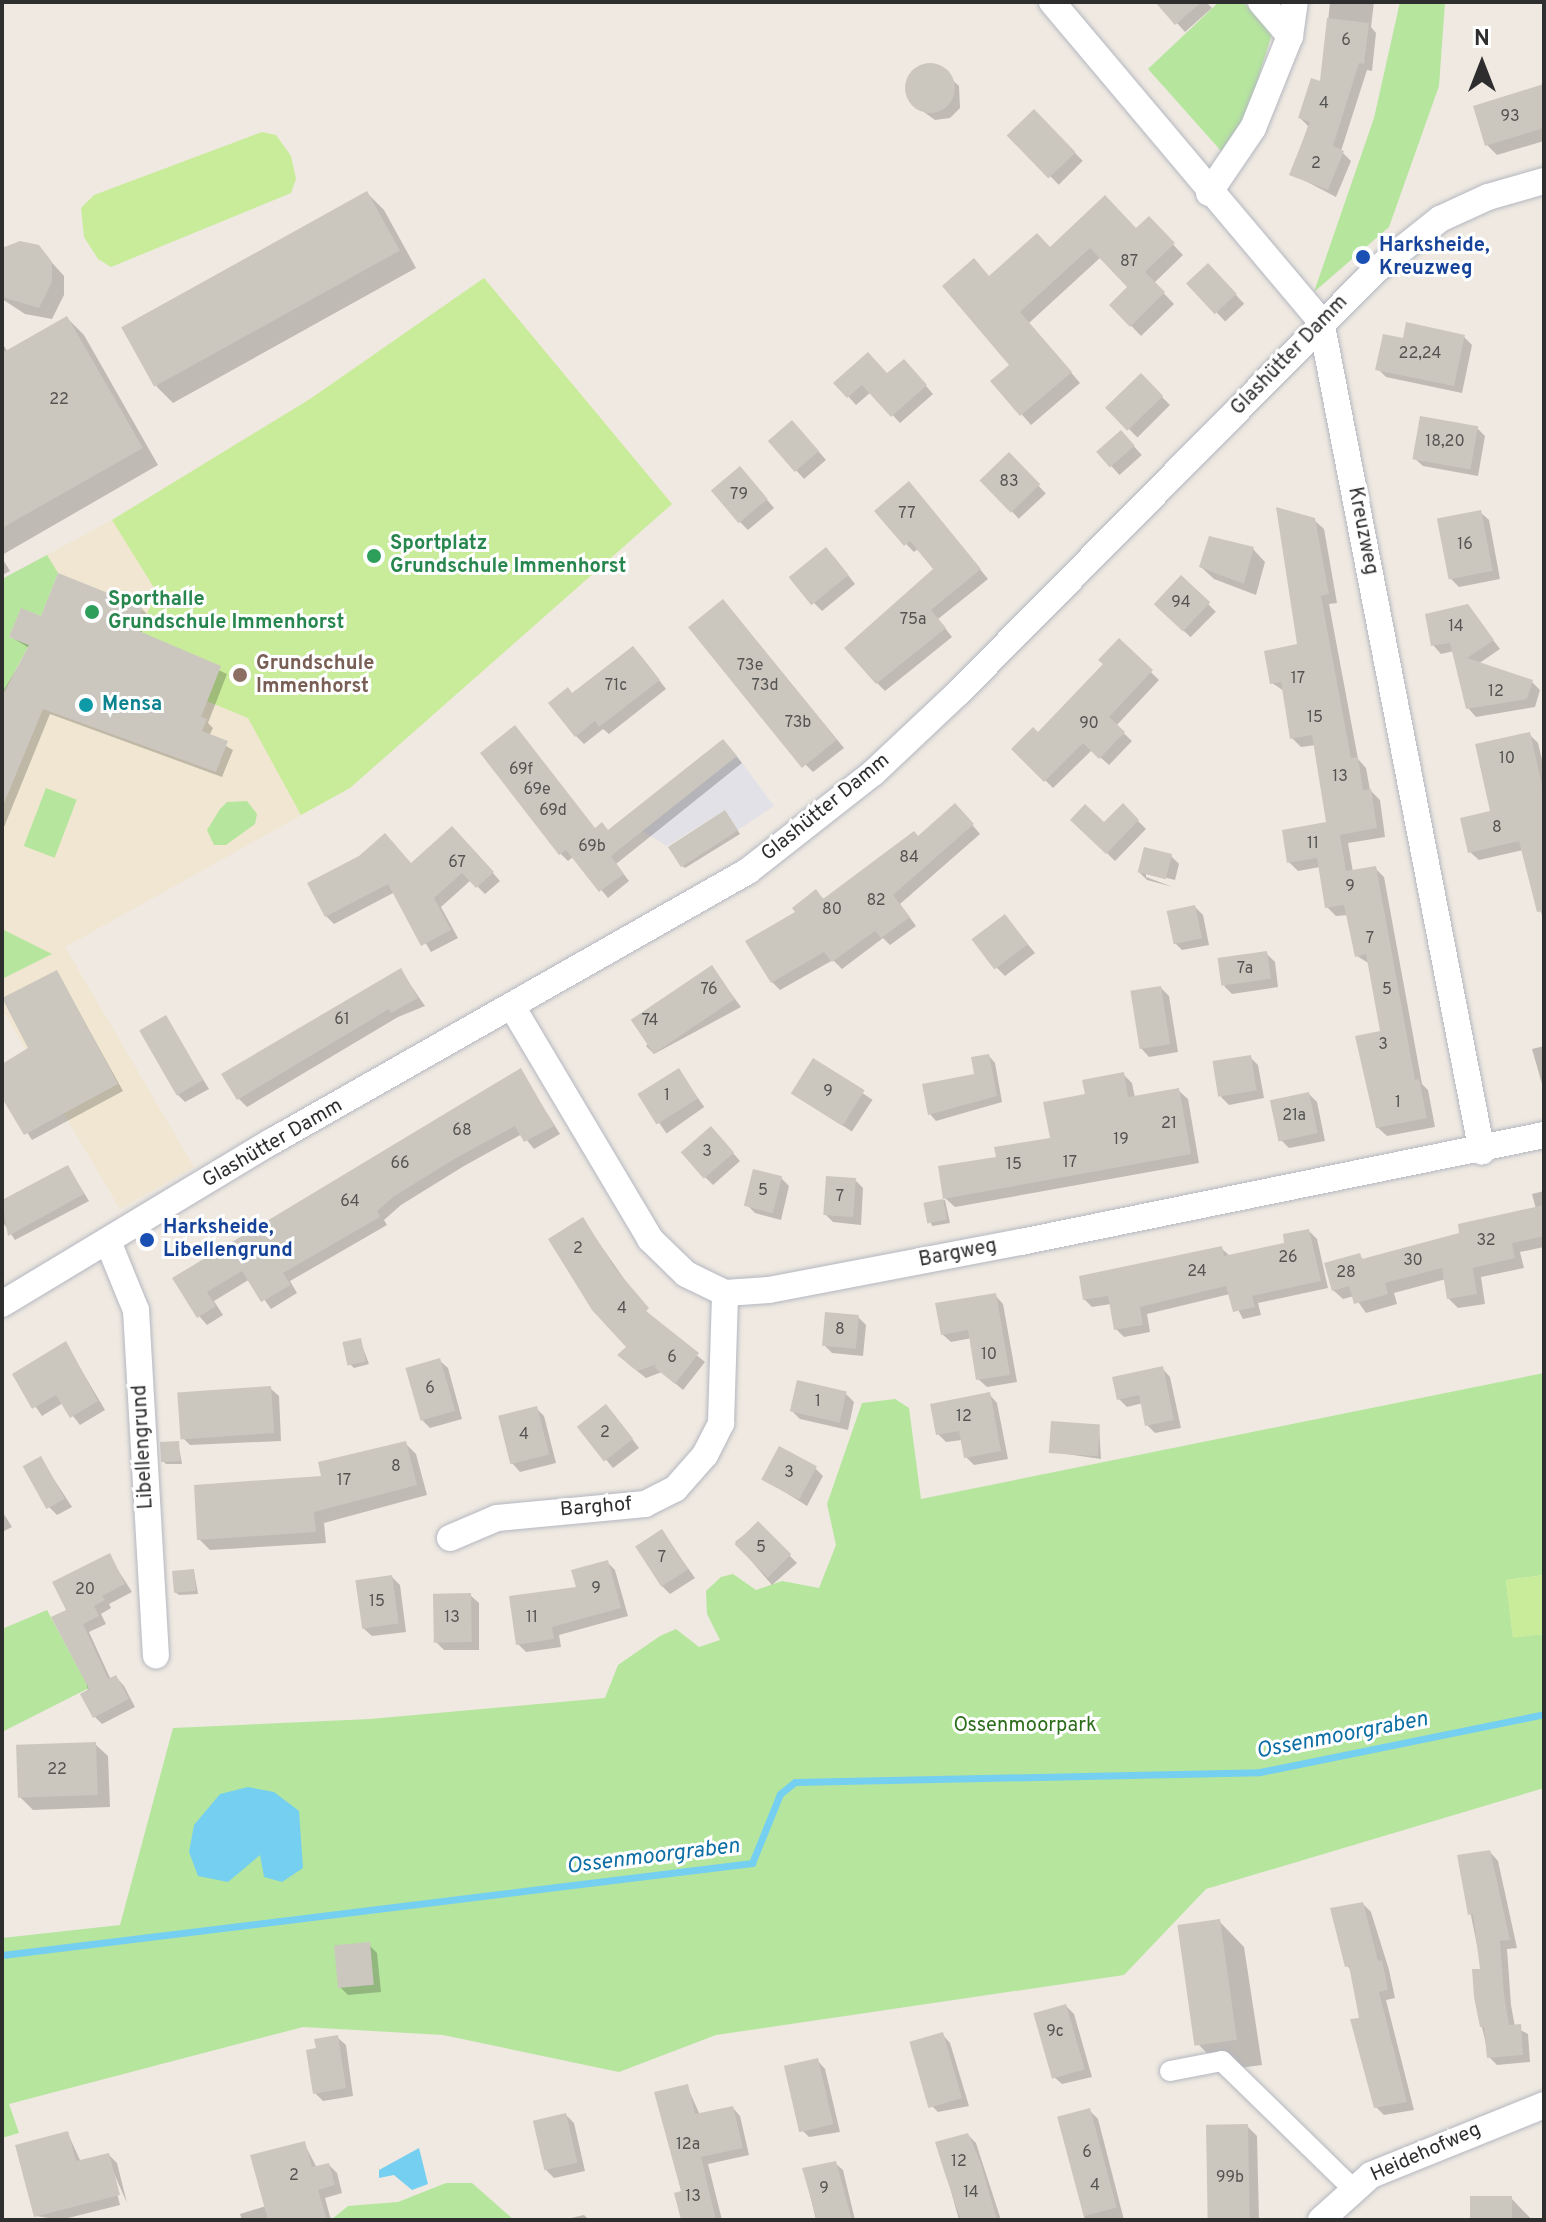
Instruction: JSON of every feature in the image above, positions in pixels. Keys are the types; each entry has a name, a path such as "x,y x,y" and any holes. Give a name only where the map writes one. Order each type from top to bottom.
{"street":[{"path":"1052,2 1209,193 1321,321"},
{"path":"1261,2 1290,36"},
{"path":"1209,193 1253,128 1290,36 1295,2"},
{"name":"Glashütter Damm","path":"2,1304 109,1244 271,1142 513,1008 748,871 873,773 1125,528 1321,321 1440,219 1488,197 1544,181"},
{"name":"Kreuzweg","path":"1321,321 1482,1152"},
{"path":"513,1008 650,1239 686,1274 725,1293"},
{"name":"Bargweg","path":"725,1293 783,1288 1482,1152 1544,1135"},
{"name":"Libellengrund","path":"109,1244 136,1310 156,1655"},
{"name":"Barghof","path":"450,1538 497,1518 645,1504 675,1489 705,1455 721,1423 725,1293"},
{"path":"1170,2071 1222,2061 1352,2188"},
{"name":"Heidehofweg","path":"1321,2220 1352,2188 1435,2146 1544,2105"}],"shaded area":[{"name":"Sportplatz Grundschule Immenhorst","path":"484,278 672,504 350,788 65,947 194,1167 120,1209 2,1009 2,579 112,520 310,399"},
{"path":"737,756 774,806 738,830 725,810 667,846 642,831"}],"green space":[{"path":"1219,2 1243,2 1272,34 1248,111 1222,152 1148,69"},
{"path":"1400,2 1445,2 1439,86 1389,227 1314,292 1374,118"},
{"path":"262,132 276,135 291,156 296,179 291,193 111,267 98,259 84,237 81,208 94,195"},
{"name":"Sportplatz Grundschule Immenhorst","path":"484,278 672,504 350,788 301,815 248,718 126,668 156,591 112,520 310,399"},
{"path":"47,555 58,573 41,616 21,609 9,637 29,645 4,691 2,579"},
{"path":"46,788 77,800 55,858 24,846"},
{"path":"247,801 257,814 255,824 226,845 214,845 207,830 220,809 227,802"},
{"path":"2,929 52,954 2,979"},
{"name":"Ossenmoorpark","path":"1544,1373 1544,1575 1506,1580 1513,1637 1544,1634 1544,1788 1206,1889 1124,1975 716,2035 619,2072 443,2035 303,2027 9,2104 19,2133 2,2138 2,1938 120,1925 173,1728 370,1719 605,1698 618,1665 660,1636 676,1629 699,1647 720,1640 707,1614 706,1591 721,1577 733,1574 756,1590 782,1581 819,1588 836,1545 827,1504 862,1403 895,1399 909,1408 921,1499"},
{"path":"1544,1575 1544,1634 1513,1638 1506,1580"},
{"path":"47,1610 89,1688 2,1732 2,1629"},
{"path":"446,2183 472,2183 514,2220 331,2220 348,2206 398,2202"}],"water":[{"path":"248,1787 274,1792 299,1811 303,1868 282,1882 264,1877 260,1855 228,1882 198,1876 189,1852 194,1825 220,1794"},
{"path":"419,2148 428,2184 412,2190 394,2175 379,2178 379,2170"}],"building":[{"path":"1155,2 1202,2 1175,25"},
{"path":"1327,18 1369,23 1364,64 1359,63 1333,146 1344,151 1328,190 1289,175 1310,122 1298,118 1311,78 1320,81"},
{"path":"930,63 948,70 955,88 948,106 930,113 912,106 905,88 912,70"},
{"path":"1544,84 1544,128 1485,146 1473,106"},
{"path":"1034,109 1076,152 1048,179 1007,135"},
{"path":"367,191 400,250 154,387 121,327"},
{"path":"1105,195 1136,228 1149,216 1175,243 1145,272 1165,292 1130,327 1109,305 1127,287 1090,248 1020,312 1072,372 1020,416 990,381 1009,365 942,286 974,258 989,276 1037,233 1050,247"},
{"path":"20,241 39,245 52,262 52,282 39,308 2,297 2,248"},
{"path":"1208,263 1237,294 1215,314 1186,283"},
{"path":"67,316 143,448 2,528 2,353"},
{"path":"1406,322 1465,335 1454,386 1375,370 1383,334 1403,338"},
{"path":"868,352 887,373 904,359 927,385 891,417 862,385 847,398 833,383"},
{"path":"1141,373 1163,396 1127,431 1105,408"},
{"path":"1420,416 1478,426 1470,470 1412,459"},
{"path":"792,420 819,451 795,472 768,441"},
{"path":"1121,430 1135,446 1110,467 1096,452"},
{"path":"1009,452 1040,484 1011,513 980,480"},
{"path":"740,466 768,499 739,523 711,490"},
{"path":"909,481 981,569 931,610 946,628 876,684 844,648 933,569 910,541 904,546 874,511"},
{"path":"1276,507 1315,518 1329,594 1321,596 1351,758 1358,757 1363,790 1371,789 1377,828 1340,835 1346,871 1376,866 1415,1080 1419,1079 1427,1118 1376,1128 1355,1036 1380,1031 1366,954 1355,957 1344,905 1325,908 1317,858 1287,863 1282,830 1326,822 1312,735 1290,739 1281,682 1270,684 1264,651 1297,644"},
{"path":"1481,510 1493,571 1449,579 1437,519"},
{"path":"1209,536 1254,547 1244,584 1199,567"},
{"path":"826,547 849,575 811,605 789,577"},
{"path":"58,573 143,607 134,629 221,666 201,717 207,719 202,731 228,741 216,772 43,709 2,808 2,697 29,645 9,637 21,608 41,616"},
{"path":"1181,575 1210,602 1183,632 1154,604"},
{"path":"723,599 837,740 802,768 688,627"},
{"path":"1468,604 1494,640 1467,658 1533,680 1527,699 1466,709 1450,643 1431,646 1425,614"},
{"path":"1119,638 1153,670 1109,717 1125,732 1099,759 1083,743 1044,782 1011,749 1033,727 1038,732 1103,664 1098,660"},
{"path":"633,646 660,680 599,727 595,721 575,737 548,703 568,687 572,693"},
{"path":"515,725 595,828 602,822 608,830 723,739 737,756 611,856 624,874 599,892 566,850 559,855 480,753"},
{"path":"1530,732 1544,794 1544,911 1537,912 1519,841 1468,853 1460,818 1490,811 1475,744"},
{"path":"955,803 974,824 893,895 910,917 881,938 875,931 832,962 824,952 771,983 745,941 795,912 792,908 816,889 823,899 914,831 918,836"},
{"path":"1123,803 1139,820 1106,854 1070,820 1085,804 1104,822"},
{"path":"725,810 738,830 681,867 668,847"},
{"path":"452,826 494,872 476,888 462,873 434,898 451,930 421,946 388,884 325,917 307,883 359,856 385,833 411,863"},
{"path":"1144,847 1172,854 1166,879 1138,872"},
{"path":"1195,905 1202,938 1174,944 1167,911"},
{"path":"1005,914 1028,944 994,970 971,939"},
{"path":"1267,951 1271,979 1221,986 1217,958"},
{"path":"712,965 735,999 654,1054 631,1020"},
{"path":"401,968 418,998 391,1013 389,1009 237,1100 221,1074"},
{"path":"57,970 118,1084 24,1135 2,1098 2,1064 28,1048 2,998"},
{"path":"1161,986 1170,1044 1140,1049 1130,991"},
{"path":"166,1015 204,1080 177,1095 139,1030"},
{"path":"989,1054 997,1096 928,1115 922,1084 974,1074 971,1057"},
{"path":"1251,1055 1257,1091 1218,1097 1212,1061"},
{"path":"813,1058 865,1090 842,1126 791,1094"},
{"path":"521,1068 554,1126 524,1142 515,1126 456,1158 393,1197 377,1211 380,1217 283,1273 291,1285 261,1302 242,1271 207,1292 216,1306 197,1318 172,1278"},
{"path":"679,1068 698,1099 657,1124 637,1094"},
{"path":"1124,1072 1128,1097 1179,1088 1191,1154 943,1199 938,1166 996,1157 994,1147 1050,1138 1043,1102 1085,1094 1082,1080"},
{"path":"1309,1092 1318,1133 1279,1141 1270,1100"},
{"path":"711,1126 734,1152 704,1179 681,1152"},
{"path":"68,1165 84,1194 8,1236 2,1200"},
{"path":"753,1169 782,1176 773,1213 744,1206"},
{"path":"826,1176 856,1178 853,1217 823,1215"},
{"path":"943,1199 947,1220 927,1223 923,1203"},
{"path":"1544,1205 1544,1236 1512,1243 1515,1258 1473,1268 1477,1294 1447,1299 1442,1268 1385,1283 1388,1294 1354,1304 1349,1286 1332,1291 1324,1263 1360,1253 1362,1259 1459,1233 1458,1224"},
{"path":"583,1217 614,1267 649,1308 646,1311 699,1353 675,1384 654,1367 658,1364 637,1371 617,1355 626,1347 592,1310 548,1239"},
{"path":"1309,1229 1321,1281 1252,1296 1255,1307 1233,1312 1226,1286 1140,1307 1143,1325 1114,1330 1108,1296 1083,1300 1079,1276 1222,1246 1224,1256 1284,1243 1283,1234"},
{"path":"996,1293 1010,1375 976,1380 968,1330 941,1335 935,1303"},
{"path":"825,1312 859,1315 856,1349 822,1346"},
{"path":"361,1338 366,1361 347,1365 342,1342"},
{"path":"66,1341 98,1401 70,1418 56,1395 32,1409 12,1374"},
{"path":"440,1358 455,1411 421,1421 405,1368"},
{"path":"1163,1366 1174,1420 1145,1426 1139,1395 1117,1400 1112,1377"},
{"path":"797,1380 847,1391 839,1423 790,1411"},
{"path":"271,1386 274,1433 181,1439 177,1393"},
{"path":"990,1392 1001,1451 964,1458 959,1431 936,1435 930,1404"},
{"path":"606,1404 633,1439 604,1461 577,1427"},
{"path":"537,1406 549,1455 510,1464 498,1416"},
{"path":"1051,1421 1100,1424 1098,1456 1049,1453"},
{"path":"179,1441 180,1461 161,1462 160,1442"},
{"path":"406,1441 417,1485 314,1512 316,1532 197,1540 194,1485 321,1476 318,1462"},
{"path":"779,1446 817,1466 799,1500 761,1480"},
{"path":"41,1456 65,1499 46,1509 23,1466"},
{"path":"758,1521 791,1554 768,1578 735,1544"},
{"path":"662,1529 688,1569 661,1587 635,1546"},
{"path":"110,1553 125,1584 102,1596 105,1600 94,1606 99,1616 83,1624 108,1679 116,1675 129,1699 93,1718 80,1694 89,1689 51,1617 66,1610 52,1582"},
{"path":"608,1560 621,1608 552,1627 554,1639 516,1645 509,1596 576,1587 571,1570"},
{"path":"194,1569 196,1591 174,1593 172,1571"},
{"path":"392,1575 399,1624 362,1629 355,1580"},
{"path":"471,1593 472,1642 434,1643 433,1594"},
{"path":"96,1742 98,1795 18,1798 16,1745"},
{"path":"1490,1850 1510,1940 1500,1941 1504,1995 1509,2025 1521,2024 1523,2055 1487,2058 1484,2027 1480,2027 1474,1997 1472,1969 1480,1969 1473,1914 1468,1915 1457,1855"},
{"path":"1363,1902 1378,1961 1382,1960 1388,1990 1379,1992 1407,2102 1374,2108 1350,2019 1359,2018 1349,1966 1345,1967 1330,1908"},
{"path":"1220,1919 1237,2040 1194,2046 1177,1925"},
{"path":"370,1942 374,1985 338,1988 334,1945"},
{"path":"1066,2004 1085,2069 1052,2079 1033,2013"},
{"path":"943,2032 962,2098 928,2108 909,2042"},
{"path":"338,2035 346,2088 313,2094 306,2050 316,2048 314,2039"},
{"path":"818,2058 833,2124 799,2132 784,2066"},
{"path":"688,2084 695,2114 733,2106 743,2148 701,2157 716,2220 681,2220 674,2193 681,2191 654,2092"},
{"path":"1090,2108 1117,2207 1084,2216 1057,2117"},
{"path":"566,2113 577,2163 544,2170 533,2121"},
{"path":"1248,2124 1250,2220 1208,2220 1206,2125"},
{"path":"68,2131 76,2161 109,2153 120,2195 34,2217 15,2145"},
{"path":"968,2133 981,2164 997,2220 961,2220 945,2174 935,2142"},
{"path":"305,2141 312,2167 329,2163 335,2185 318,2190 327,2220 268,2220 250,2155"},
{"path":"836,2161 852,2220 817,2220 802,2168"},
{"path":"1470,2196 1512,2196 1512,2220 1470,2220"}],"waterway":[{"name":"Ossenmoorgraben","path":"2,1955 752,1863 780,1794 795,1782 1260,1772 1544,1714"}],"place":[{"name":"Harksheide, Kreuzweg","path":"1363,257"},
{"name":"Sportplatz Grundschule Immenhorst","path":"374,556"},
{"name":"Sporthalle Grundschule Immenhorst","path":"92,612"},
{"name":"Grundschule Immenhorst","path":"240,675"},
{"name":"Mensa","path":"86,705"},
{"name":"Harksheide, Libellengrund","path":"147,1240"}]}
